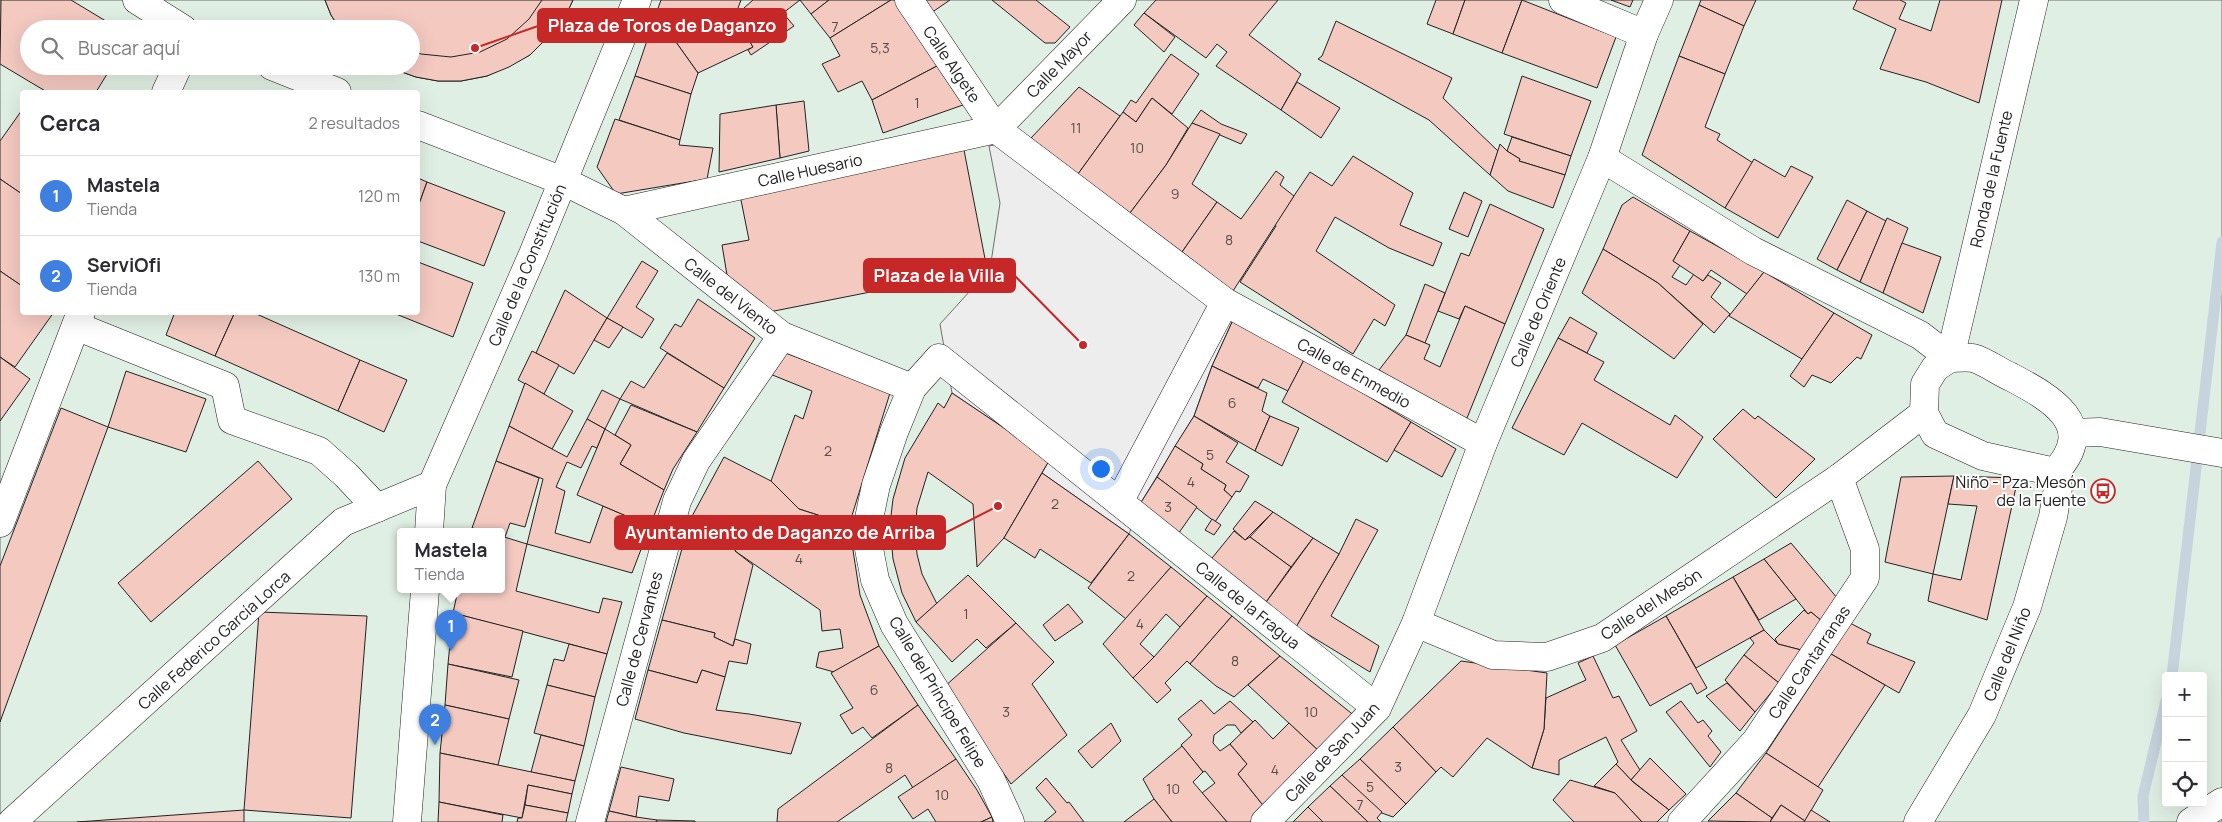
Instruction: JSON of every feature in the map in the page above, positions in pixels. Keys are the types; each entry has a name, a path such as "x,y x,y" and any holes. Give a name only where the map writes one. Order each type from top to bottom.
{"street":[{"path":"137,0 169,20"},
{"name":"Calle de la Constitución","path":"429,528 432,485 563,181 637,0"},
{"name":"Calle Algete","path":"909,0 996,129 1225,302"},
{"name":"Calle Mayor","path":"996,129 1122,0"},
{"path":"1563,0 1644,34"},
{"name":"Calle de Oriente","path":"1416,623 1483,443 1602,158 1644,34 1659,0"},
{"name":"Ronda de la Fuente","path":"1950,358 2034,0"},
{"path":"167,90 174,75"},
{"path":"295,75 333,90"},
{"name":"Calle del Viento","path":"420,125 563,181 624,211 782,336 912,388"},
{"name":"Calle Huesario","path":"624,211 996,129"},
{"path":"1602,158 1753,251 1920,335 1950,358"},
{"path":"1119,502 1225,302"},
{"name":"Calle de Enmedio","path":"1225,302 1483,443"},
{"path":"0,523 7,478 78,319 225,386 232,420 319,451 346,475 377,508"},
{"name":"Calle de Cervantes","path":"590,822 677,501 696,461 782,336"},
{"name":"Calle del Príncipe Felipe","path":"1010,822 991,780 894,624 875,580 866,533 876,485 894,432 912,388 939,358 1119,502"},
{"path":"1950,358 1973,358 2050,400 2068,417 2073,433 2073,446 2068,459 2055,472 1983,456 1935,434 1924,413 1925,384 1935,368 1950,358"},
{"name":"Calle del Mesón","path":"1416,623 1493,655 1547,657 1602,638 1839,478 1924,413"},
{"path":"2073,433 2100,432 2222,453"},
{"name":"Calle del Niño","path":"1918,822 1982,715 2027,607 2053,517 2058,488 2055,472"},
{"name":"Calle Cantarranas","path":"1682,822 1756,741 1865,578 1865,549 1839,478"},
{"name":"Calle Federico García Lorca","path":"12,822 343,522 432,485"},
{"name":"Calle de la Fragua","path":"1119,502 1377,708"},
{"path":"407,822 425,593"},
{"name":"Calle de San Juan","path":"1265,822 1377,708 1416,623"},
{"path":"2191,822 2222,802"}],"green space":[{"path":"0,0 2222,0 2222,822 0,822"}],"shaded area":[{"path":"1031,138 1233,291 1233,320 1212,366 1194,416 1140,504 1129,534 1042,473 1050,459 952,393 940,324 990,269 1000,203 989,146"}],"building":[{"path":"1,0 71,0 104,20 20,20 20,75 106,75 97,90 44,90 0,64"},
{"path":"325,0 352,0 369,20 334,20"},
{"path":"325,0 573,0 565,17 530,55 487,76 461,81 438,81 410,75 420,75 420,20 334,20"},
{"path":"542,0 573,0 565,17 545,40 530,55 509,67 487,76 461,81 438,81 410,75 420,75 420,54 451,57 480,52 507,39 529,19"},
{"path":"661,0 741,0 735,16 753,47 698,73 656,14"},
{"path":"753,0 800,0 783,13 794,26 751,55 748,50 753,47 735,16"},
{"path":"800,0 829,0 811,14"},
{"path":"829,0 891,0 830,38 811,14"},
{"path":"891,0 895,0 937,66 872,100 862,81 838,92 822,64 840,56 830,38"},
{"path":"923,0 950,0 931,13"},
{"path":"992,0 1036,0 1070,27 1055,43 1045,43"},
{"path":"1156,0 1278,0 1249,35 1301,74 1281,110 1216,66 1227,52 1217,44 1206,58 1144,13"},
{"path":"1436,0 1465,0 1453,34 1427,24"},
{"path":"1465,0 1522,0 1502,53 1453,34"},
{"path":"1522,0 1616,37 1597,88 1502,53"},
{"path":"1611,0 1633,0 1630,7"},
{"path":"1701,0 1756,0 1744,26 1699,5"},
{"path":"1857,0 1900,0 1906,3 1899,19 1931,31 1940,0 2002,0 1979,103 1926,82 1880,69 1896,29 1853,9"},
{"path":"1699,5 1744,26 1725,74 1679,56"},
{"path":"1144,13 1175,37 1164,52 1134,25"},
{"path":"656,14 698,73 691,94 635,76"},
{"path":"1336,21 1452,78 1443,98 1498,151 1490,175 1429,120 1318,59 1322,56"},
{"path":"1171,54 1199,74 1172,114 1152,98 1136,122 1123,112 1131,100 1136,103"},
{"path":"1679,56 1725,74 1705,127 1720,134 1717,140 1753,163 1725,208 1642,155"},
{"path":"937,66 963,105 883,133 872,100"},
{"path":"635,76 691,94 680,140 619,120"},
{"path":"1522,76 1591,101 1571,156 1504,134"},
{"path":"1297,82 1340,108 1321,138 1281,110"},
{"path":"1079,87 1120,116 1078,174 1031,138"},
{"path":"1152,98 1188,128 1166,165 1130,213 1078,174 1123,112 1136,122"},
{"path":"804,101 809,151 780,158 776,105"},
{"path":"776,105 780,158 719,172 720,114"},
{"path":"1201,110 1221,124 1247,134 1241,144 1192,123"},
{"path":"20,113 20,193 0,179 0,141"},
{"path":"615,119 680,140 679,145 713,148 707,179 616,194 597,167"},
{"path":"1192,123 1220,134 1192,184 1217,202 1182,252 1130,213 1166,165"},
{"path":"1512,137 1571,156 1565,175 1519,161 1520,159 1507,151"},
{"path":"1500,144 1520,159 1519,161 1565,175 1553,208 1508,191 1490,175"},
{"path":"964,150 987,269 764,313 728,281 722,245 749,240 740,195"},
{"path":"1353,156 1413,193 1400,225 1442,243 1433,266 1389,248 1335,217 1316,251 1395,305 1385,326 1374,319 1353,354 1240,282 1276,226 1275,224 1310,172 1332,186"},
{"path":"1754,159 1785,177 1791,166 1813,177 1778,238 1725,208"},
{"path":"1276,171 1284,177 1280,185 1294,196 1233,291 1182,252 1217,202 1241,219"},
{"path":"0,179 20,193 20,285 0,271"},
{"path":"420,179 427,182 420,201"},
{"path":"427,182 505,212 484,266 420,242 420,201"},
{"path":"1464,192 1482,201 1468,237 1449,229"},
{"path":"1633,197 1690,231 1673,261 1680,265 1672,277 1686,285 1694,274 1703,281 1708,275 1721,283 1711,297 1730,314 1714,333 1658,283 1603,249 1622,205"},
{"path":"1847,200 1867,211 1837,270 1817,259"},
{"path":"1490,204 1544,229 1505,324 1465,306 1459,319 1438,311 1461,253 1469,256"},
{"path":"1867,211 1886,221 1860,282 1837,270"},
{"path":"1887,218 1908,228 1883,293 1860,282"},
{"path":"1690,231 1764,272 1747,294 1711,270 1703,281 1673,261"},
{"path":"1902,243 1941,257 1923,313 1883,293"},
{"path":"1603,249 1658,283 1703,324 1674,359 1582,293"},
{"path":"642,261 658,271 636,307 654,319 642,338 607,318"},
{"path":"420,263 473,283 453,337 398,315 420,315"},
{"path":"0,271 20,285 20,315 52,315 15,367 0,357"},
{"path":"1764,272 1834,313 1802,359 1729,316"},
{"path":"1425,284 1445,293 1425,343 1406,335"},
{"path":"565,290 607,318 574,374 536,353"},
{"path":"698,299 755,338 724,388 660,348 675,324 681,327"},
{"path":"1465,306 1505,324 1467,418 1458,419 1379,370 1406,335 1430,345 1424,359 1440,367"},
{"path":"1834,313 1872,335 1861,359 1857,357 1831,383 1812,375 1804,387 1790,376"},
{"path":"174,315 234,315 215,356 166,335"},
{"path":"234,315 259,315 360,360 338,411 215,356"},
{"path":"1570,317 1597,333 1587,353 1558,338"},
{"path":"607,318 623,327 609,348 594,340"},
{"path":"1233,320 1305,358 1288,391 1263,379 1258,388 1212,366"},
{"path":"1558,338 1604,362 1594,380 1670,425 1675,415 1703,437 1677,478 1582,423 1564,455 1512,428"},
{"path":"532,351 559,365 544,394 518,380"},
{"path":"783,352 890,393 849,525 799,509 771,481 795,415 803,419 812,391 770,374"},
{"path":"667,353 724,388 697,432 620,399 631,381 644,388"},
{"path":"0,357 30,379 0,421"},
{"path":"1305,358 1411,422 1387,462 1282,402"},
{"path":"360,360 407,380 384,432 338,411"},
{"path":"1212,366 1267,393 1262,411 1270,416 1255,451 1194,416"},
{"path":"126,371 206,399 186,452 108,427"},
{"path":"525,383 573,411 552,449 509,426"},
{"path":"602,390 620,399 605,429 587,419"},
{"path":"952,393 1050,459 1004,538 977,567 973,504 928,472 917,508 915,531 917,554 922,574 937,604 916,622 902,593 893,559 890,524 893,499 905,458 938,403 944,408"},
{"path":"631,405 697,432 673,469 664,490 620,464 631,445 615,435"},
{"path":"61,408 108,427 0,722 0,566"},
{"path":"1743,409 1755,419 1758,416 1815,459 1776,498 1713,439"},
{"path":"1194,416 1238,443 1226,462 1249,476 1240,492 1236,491 1232,497 1224,490 1226,485 1201,469 1203,464 1175,446"},
{"path":"1270,416 1299,428 1282,466 1255,451"},
{"path":"587,419 605,429 597,448 592,446 581,468 567,462 556,487 565,491 555,533 590,543 603,506 650,526 632,573 527,544 543,479 496,461 509,426 567,457"},
{"path":"1411,422 1456,449 1442,477 1394,450"},
{"path":"605,429 631,445 620,464 664,490 650,526 577,495"},
{"path":"1175,446 1203,464 1201,469 1226,485 1224,490 1232,497 1215,522 1157,477"},
{"path":"724,457 771,481 799,509 849,525 860,595 879,646 834,672 816,667 819,652 843,648 840,629 822,631 820,610 735,551 739,534 690,520"},
{"path":"258,461 292,499 151,622 118,583"},
{"path":"496,461 539,478 525,527 510,523 505,537 505,528 472,528"},
{"path":"1042,473 1129,534 1091,583 1040,549 1035,558 1004,538"},
{"path":"1954,476 1933,574 1885,562 1901,477"},
{"path":"1954,476 2018,478 1987,620 1928,601 1933,574 1961,580 1977,506 1948,504"},
{"path":"1157,477 1197,507 1176,537 1140,504"},
{"path":"1255,501 1273,512 1245,540 1233,529"},
{"path":"1273,512 1313,538 1291,567 1250,537"},
{"path":"1212,519 1221,525 1214,535 1205,530"},
{"path":"1356,519 1378,530 1331,616 1379,646 1370,672 1296,627 1339,554"},
{"path":"690,520 739,534 735,551 753,565 733,646 714,637 715,633 662,620"},
{"path":"1234,531 1245,540 1250,537 1291,567 1264,605 1208,563"},
{"path":"1129,534 1171,567 1126,619 1088,588"},
{"path":"505,537 527,544 516,591 599,613 603,598 622,602 607,654 453,613 457,593 505,593"},
{"path":"1313,538 1339,554 1296,627 1264,605"},
{"path":"1791,543 1838,599 1823,622 1811,612 1808,614 1764,559"},
{"path":"1764,559 1796,599 1759,620 1733,577"},
{"path":"1171,567 1207,596 1180,627 1166,614 1140,644 1154,657 1133,678 1103,644"},
{"path":"968,575 1016,623 986,648 977,639 952,662 916,622"},
{"path":"1733,577 1764,630 1696,668 1666,616"},
{"path":"1207,596 1232,616 1190,664 1187,661 1165,683 1171,690 1157,703 1133,678 1154,657"},
{"path":"1068,604 1083,622 1055,641 1043,625"},
{"path":"1804,610 1808,614 1811,612 1823,622 1805,651 1778,644 1775,639"},
{"path":"259,612 367,616 351,818 244,810"},
{"path":"453,613 523,631 512,677 448,664"},
{"path":"1232,616 1280,656 1234,697 1216,686 1190,664"},
{"path":"1666,616 1707,688 1697,694 1691,683 1650,706 1615,645"},
{"path":"662,620 715,633 714,637 733,646 735,639 751,644 747,664 729,661 725,677 702,670 697,683 648,670"},
{"path":"1016,623 1054,662 1032,684 1067,735 1011,784 944,687"},
{"path":"1850,623 1871,634 1867,643 1915,662 1899,693 1831,654"},
{"path":"1764,630 1778,644 1805,651 1779,683 1744,655 1754,643 1750,638"},
{"path":"569,644 607,654 595,697 547,685 554,659 564,661"},
{"path":"879,646 918,705 872,738 863,727 852,734 840,715 853,708 831,673"},
{"path":"1831,654 1885,685 1818,787 1766,753"},
{"path":"1744,655 1779,683 1755,712 1725,680"},
{"path":"1280,656 1356,717 1322,754 1248,685"},
{"path":"1593,656 1613,698 1619,696 1637,731 1621,740 1640,770 1631,780 1616,764 1618,762 1606,737 1559,760 1559,775 1532,768 1544,729 1546,698 1586,680 1578,663"},
{"path":"1461,661 1547,673 1544,729 1532,768 1487,738 1453,777 1441,767 1436,772 1393,727"},
{"path":"448,664 519,680 509,719 445,705"},
{"path":"648,670 697,683 702,670 725,677 716,710 801,723 791,754 684,733 635,719"},
{"path":"1727,683 1755,712 1740,731 1706,696"},
{"path":"547,685 595,697 584,746 534,733"},
{"path":"1201,700 1214,714 1230,701 1253,722 1241,733 1235,725 1227,725 1214,735 1213,743 1220,751 1230,744 1247,764 1238,774 1266,809 1250,822 1227,822 1202,793 1215,783 1205,771 1203,772 1181,745 1192,735 1178,719"},
{"path":"1681,701 1698,723 1703,720 1712,731 1708,736 1721,752 1710,767 1666,712"},
{"path":"445,705 509,719 498,765 440,753"},
{"path":"918,705 956,759 913,788 905,775 837,822 777,822 778,809"},
{"path":"1255,720 1273,739 1289,723 1322,754 1266,809 1238,774 1247,764 1230,744"},
{"path":"1111,723 1121,741 1092,768 1078,751"},
{"path":"1393,727 1436,772 1406,804 1360,759"},
{"path":"541,735 584,746 575,781 531,772"},
{"path":"1182,746 1203,772 1193,782 1227,822 1172,822 1154,799 1143,779"},
{"path":"440,753 575,781 572,794 528,785 522,818 439,802"},
{"path":"1766,753 1823,790 1805,821 1781,805 1772,818 1736,793"},
{"path":"1650,758 1686,794 1669,810 1631,780"},
{"path":"956,759 992,817 981,822 936,822 928,809 913,819 898,797"},
{"path":"1360,759 1406,804 1393,817 1379,812 1342,775"},
{"path":"1616,764 1633,782 1669,810 1657,822 1642,822 1615,793 1594,786"},
{"path":"621,767 674,779 669,801 639,796 636,817 609,811"},
{"path":"1342,775 1382,812 1377,818 1381,822 1368,822 1330,786"},
{"path":"1046,778 1067,803 1069,802 1084,822 1044,822 1056,812 1036,788"},
{"path":"1570,780 1615,793 1642,822 1574,822 1553,800"},
{"path":"528,785 572,794 568,813 525,805"},
{"path":"1330,786 1368,822 1323,822 1308,807"},
{"path":"1736,793 1772,818 1770,822 1708,821"},
{"path":"1154,799 1172,822 1124,822"},
{"path":"439,802 503,815 502,822 438,822"},
{"path":"525,805 568,813 566,822 517,822 518,818 522,818"},
{"path":"1781,805 1805,821 1770,822"},
{"path":"1308,807 1323,822 1293,822"},
{"path":"244,810 244,822 77,822"},
{"path":"1811,810 1830,822 1804,822"},
{"path":"609,811 657,820 656,822 606,822"},
{"path":"992,817 993,822 981,822"},
{"path":"657,820 695,821 695,822 656,822"}],"waterway":[{"path":"2172,672 2222,242"},
{"path":"2144,822 2143,796 2162,717"}],"place":[{"name":"Plaza de Toros de Daganzo","path":"475,48"},
{"name":"Plaza de la Villa","path":"1083,345"},
{"name":"Niño - Pza. Mesón de la Fuente","path":"2103,491"},
{"name":"Ayuntamiento de Daganzo de Arriba","path":"998,506"},
{"name":"Mastela","path":"451,651"},
{"name":"ServiOfi","path":"435,745"}]}
